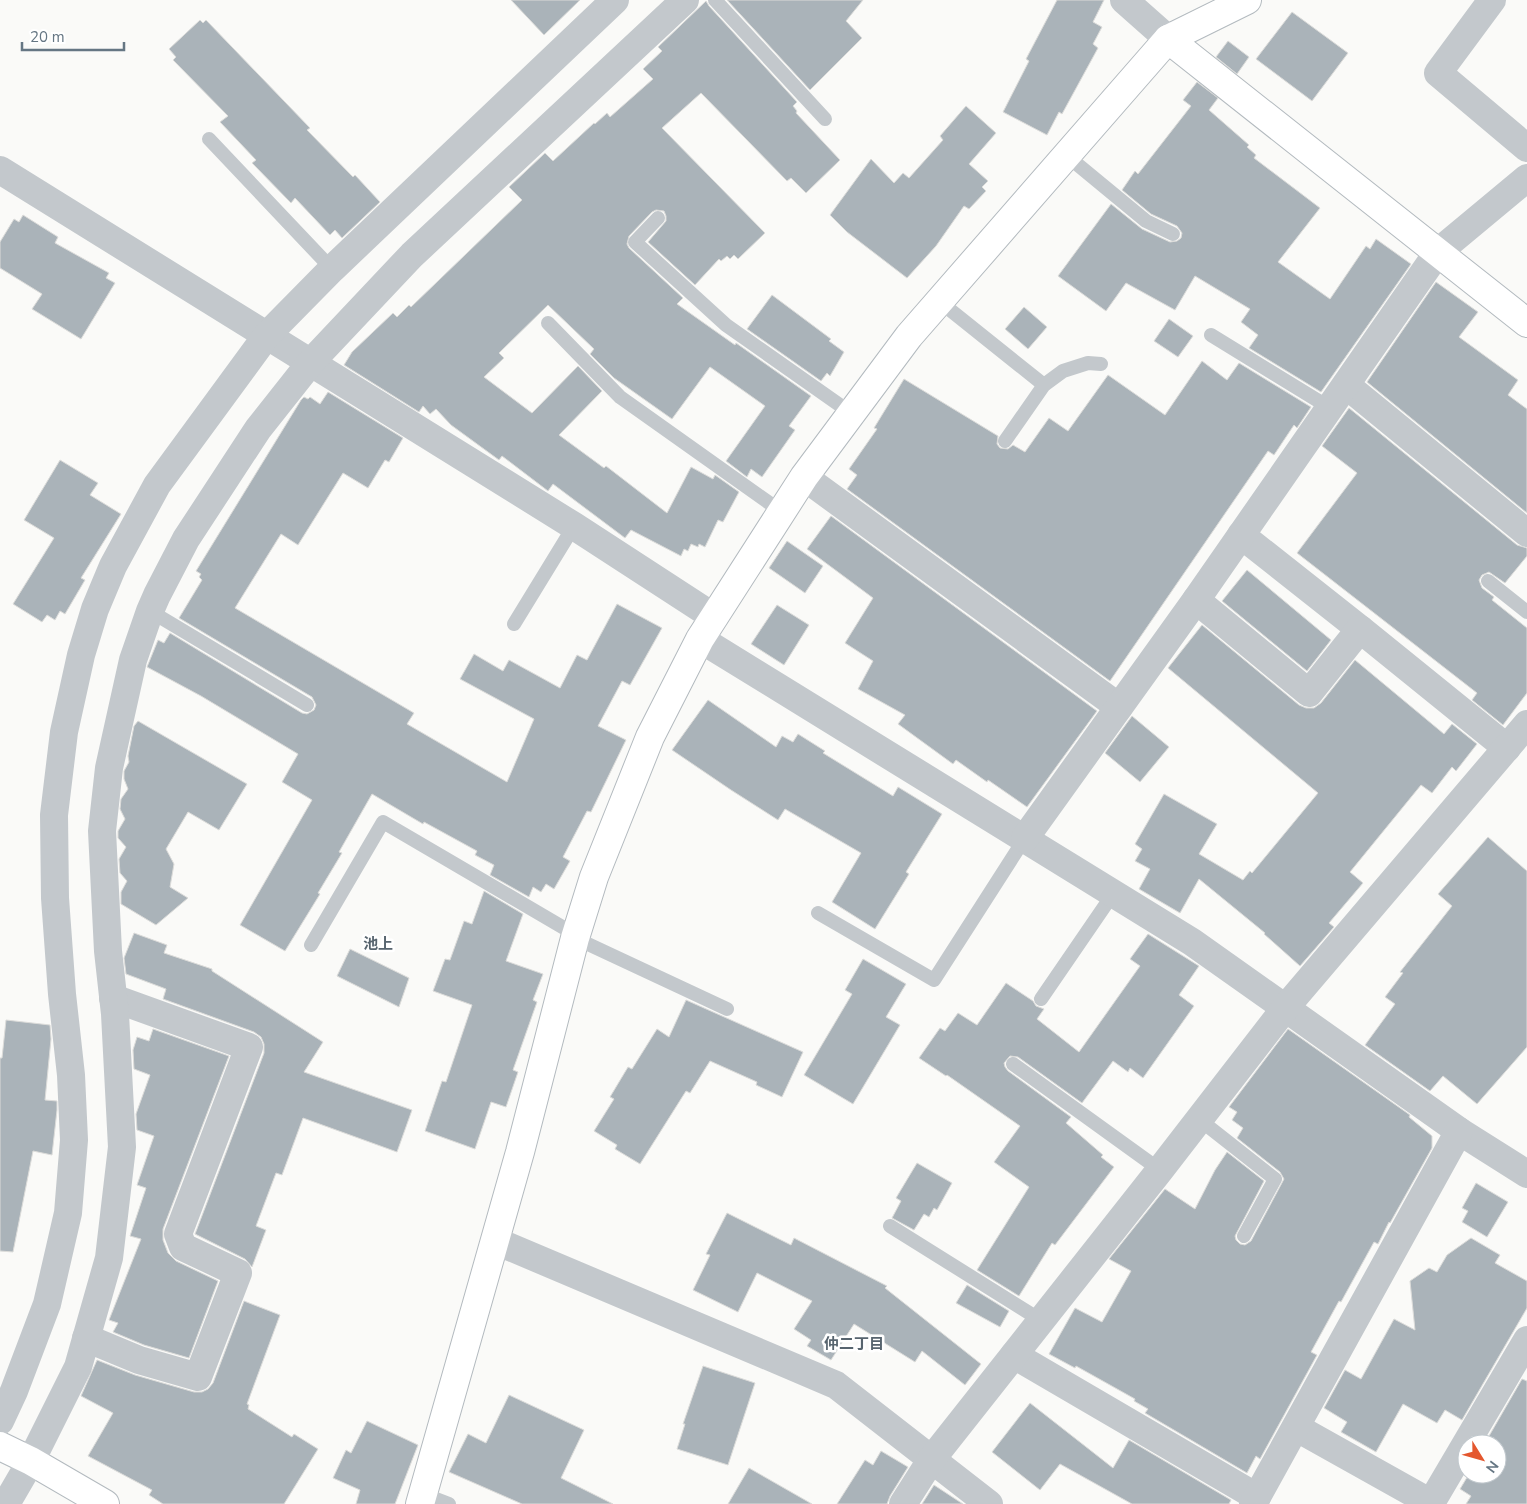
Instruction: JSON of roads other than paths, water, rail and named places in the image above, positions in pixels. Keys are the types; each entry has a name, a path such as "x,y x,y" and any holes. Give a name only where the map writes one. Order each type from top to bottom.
{"street":[{"path":"0,1421 14,1391 47,1304 68,1213 74,1140 71,1075 62,994 55,898 54,815 64,732 81,655 94,609 113,566 157,485 267,335 332,269 615,0"},
{"path":"6,1504 31,1461 78,1367 109,1258 122,1147 113,998 108,951 102,831 109,768 133,660 150,611 186,539 258,429 310,362 412,255 685,0"},
{"path":"1124,0 1168,40 1527,323"},
{"path":"421,1499 496,1241 576,937 594,877 650,737 707,628 804,477 909,336 939,300 1168,40 1247,0"},
{"path":"1492,0 1438,73 1527,148"},
{"path":"0,170 574,526 707,628 1025,838 1192,942 1459,1131 1527,1174"},
{"path":"1025,838 1196,600 1438,252 1527,178"},
{"path":"1346,385 1527,533"},
{"path":"804,477 1119,707"},
{"path":"1241,534 1507,748"},
{"path":"1196,600 1309,693 1360,629"},
{"path":"903,1504 932,1460 1200,1120 1286,1007 1527,724"},
{"path":"86,1338 139,1360 198,1377 238,1273 183,1247 178,1234 249,1047 113,998"},
{"path":"1014,1355 1255,1501 1297,1428 1459,1131"},
{"path":"496,1241 836,1385 989,1504"},
{"path":"1297,1428 1431,1503 1527,1340"},
{"path":"0,1446 31,1461 105,1504"}],"lane":[{"path":"716,0 825,119"},
{"path":"209,140 332,269"},
{"path":"1066,155 1146,221 1173,234"},
{"path":"658,218 635,242 726,325 851,413"},
{"path":"939,300 1044,384"},
{"path":"548,324 620,398 782,512"},
{"path":"1211,335 1330,408"},
{"path":"1005,441 1044,384 1063,371 1088,363 1101,364"},
{"path":"514,624 574,526"},
{"path":"1488,581 1527,612"},
{"path":"150,611 307,705"},
{"path":"311,945 383,822 576,937 727,1009"},
{"path":"818,913 934,980 1025,838"},
{"path":"1041,999 1114,894"},
{"path":"1013,1064 1160,1170"},
{"path":"1200,1120 1275,1179 1244,1236"},
{"path":"890,1226 1042,1321"},
{"path":"421,1499 449,1504"}],"district":[{"name":"池上","path":"378,944"},
{"name":"仲二丁目","path":"854,1344"}]}
